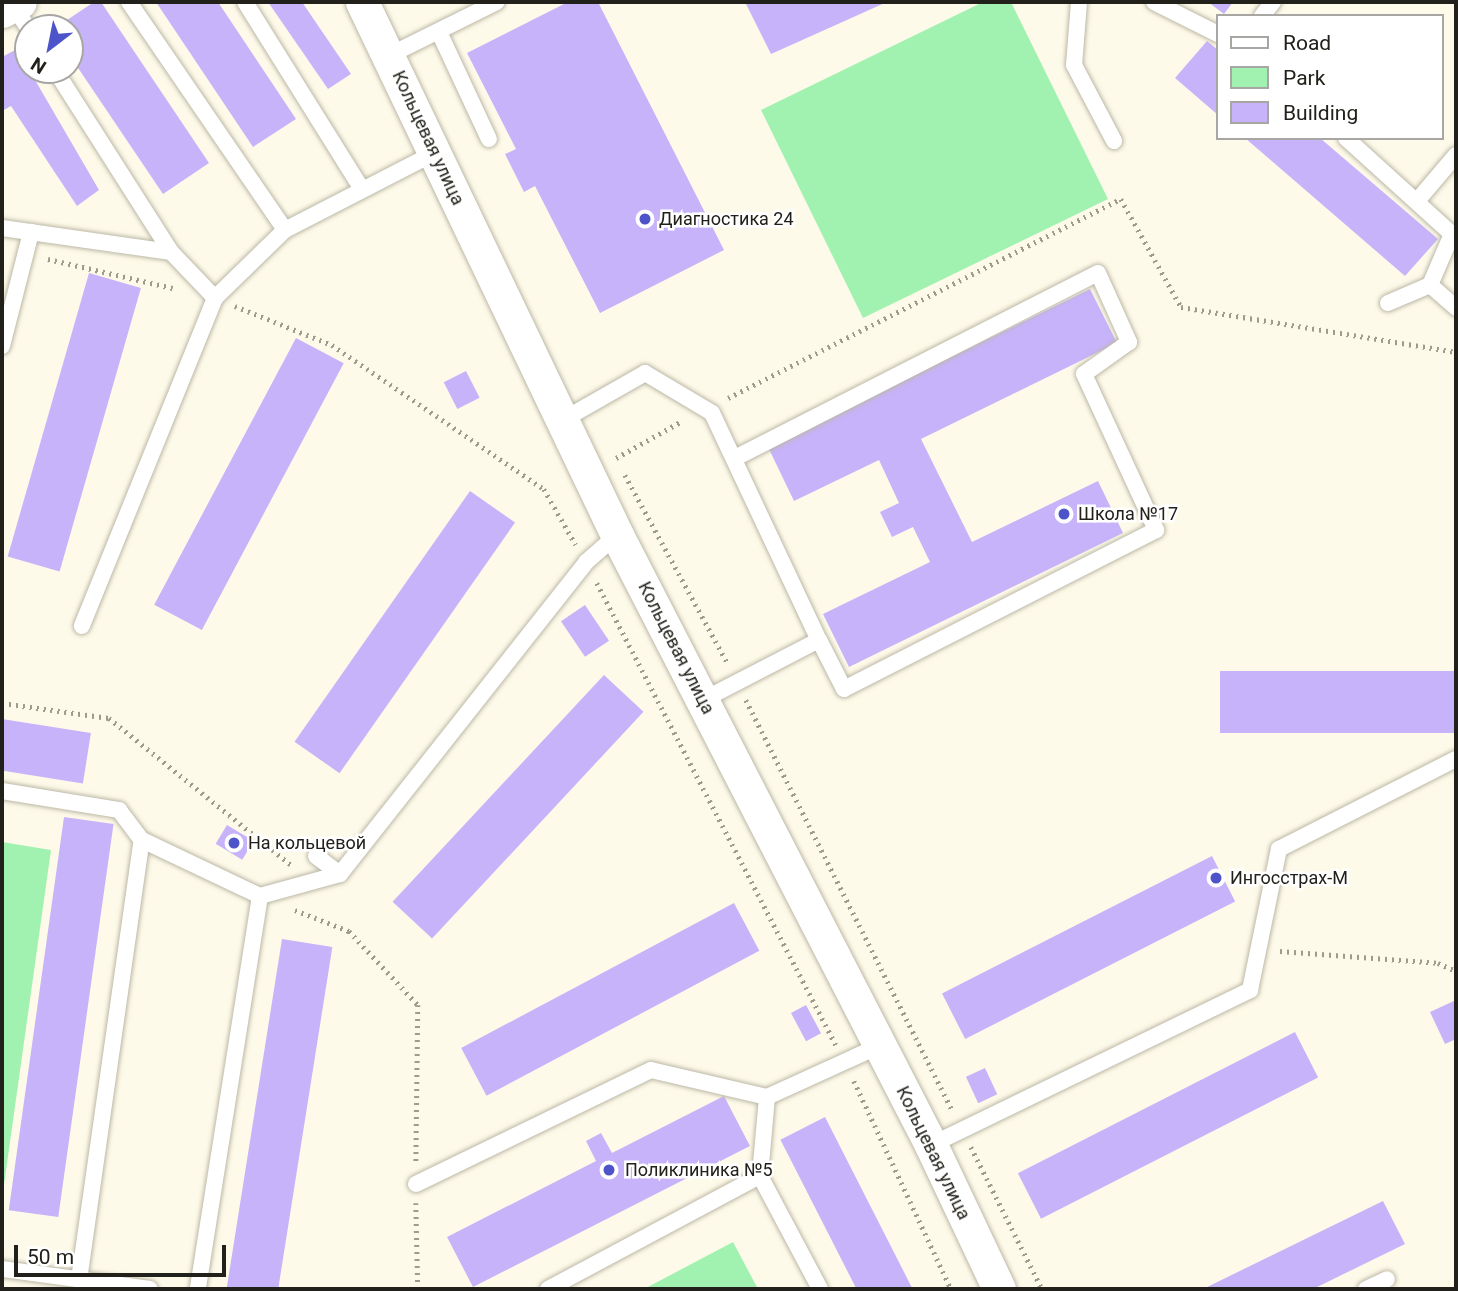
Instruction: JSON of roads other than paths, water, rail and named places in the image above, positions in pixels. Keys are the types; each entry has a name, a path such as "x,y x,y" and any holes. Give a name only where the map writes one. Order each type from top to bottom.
{"street":[{"name":"Кольцевая улица","path":"362,2 390,55 434,153 617,535 931,1145 999,1289"}],"lane":[{"path":"129,2 285,230"},
{"path":"245,2 362,189"},
{"path":"1079,2 1074,65 1114,141"},
{"path":"1154,2 1216,33"},
{"path":"390,55 489,4"},
{"path":"439,32 489,139"},
{"path":"64,84 171,252 215,298"},
{"path":"1348,140 1452,234 1430,285 1388,303"},
{"path":"82,626 215,298 285,230 434,153"},
{"path":"1417,201 1456,155"},
{"path":"2,228 171,252"},
{"path":"2,346 31,232"},
{"path":"561,421 645,373 707,408 735,458 844,690 1156,530 1084,374 1129,342 1098,273 735,458"},
{"path":"1430,285 1456,308"},
{"path":"2,791 119,810 142,840 260,896 312,885 340,874 586,562 617,535"},
{"path":"703,700 738,684 752,671 819,640"},
{"path":"931,1145 1250,990 1279,849 1456,759"},
{"path":"79,1280 142,840"},
{"path":"316,856 340,874"},
{"path":"198,1289 260,896"},
{"path":"416,1184 651,1070 767,1097 846,1064 879,1046"},
{"path":"767,1097 760,1175 820,1289"},
{"path":"548,1289 760,1175"},
{"path":"2,1269 150,1289"},
{"path":"1366,1289 1387,1279"}],"place":[{"name":"Диагностика 24","path":"645,219"},
{"name":"Школа №17","path":"1064,514"},
{"name":"На кольцевой","path":"234,843"},
{"name":"Ингосстрах-М","path":"1216,878"},
{"name":"Поликлиника №5","path":"609,1170"}]}
